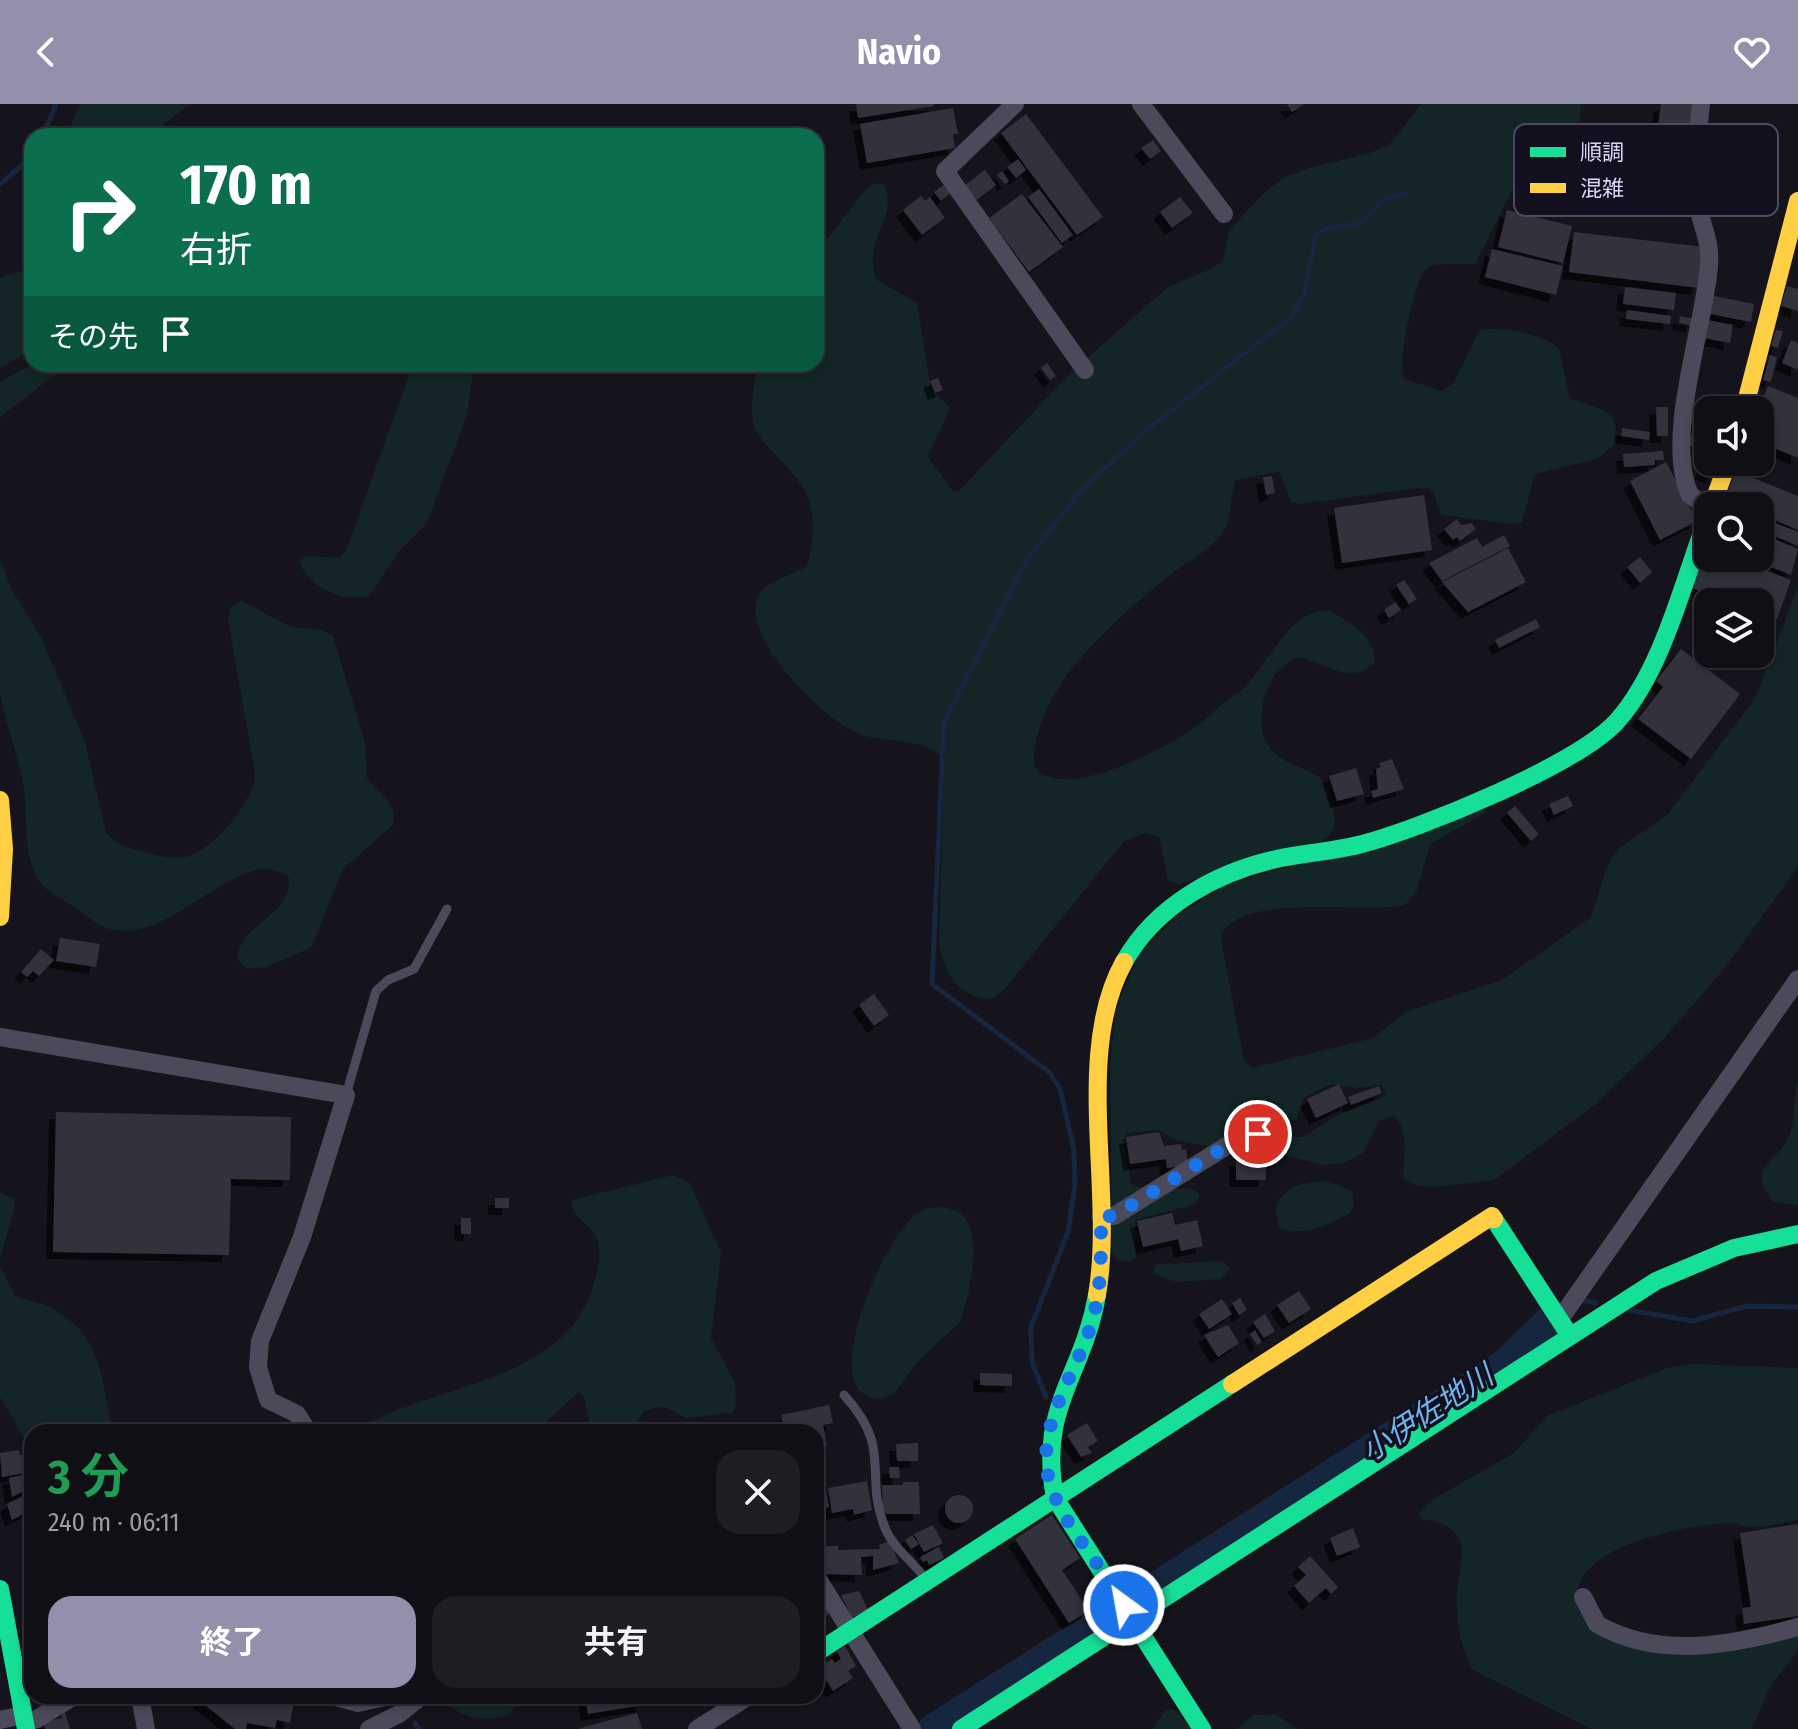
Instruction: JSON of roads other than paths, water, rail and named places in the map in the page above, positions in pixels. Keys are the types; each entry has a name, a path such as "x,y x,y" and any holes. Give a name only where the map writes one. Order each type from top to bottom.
{"street":[{"path":"1015,104 945,171 1085,370"},
{"path":"1141,104 1224,214"},
{"path":"1700,124 1701,104"},
{"path":"1748,396 1798,201"},
{"path":"1694,497 1690,495 1682,460 1693,353 1709,265 1708,233 1703,216"},
{"path":"1202,1729 1055,1498 1049,1477 1048,1435 1052,1415 1093,1317 1100,1279 1104,1020 1116,977 1130,951 1149,928 1184,899 1223,876 1281,858 1363,843 1566,760 1596,744 1621,721 1640,693 1694,552"},
{"path":"0,800 4,849 0,917"},
{"path":"1556,1315 1798,979"},
{"path":"0,1037 346,1095 302,1237 258,1354 259,1379 268,1400 297,1414 303,1424"},
{"path":"1101,1216 1114,1216 1233,1142 1258,1134"},
{"path":"824,1648 1492,1216 1570,1336"},
{"path":"961,1729 1126,1610 1681,1269 1734,1248 1798,1234"},
{"path":"0,1589 25,1722"},
{"path":"824,1590 912,1729"},
{"path":"1583,1597 1597,1624 1655,1642 1730,1644 1798,1627"},
{"path":"0,1720 25,1722 37,1719 61,1704"},
{"path":"141,1704 146,1729"},
{"path":"369,1729 404,1722 416,1704"},
{"path":"697,1729 736,1704"}],"lane":[{"path":"346,1095 376,991 388,980 414,969 447,909"},
{"path":"844,1395 867,1423 873,1437 884,1527 927,1581"}],"waterway":[{"path":"46,128 56,104"},
{"path":"0,184 24,164"},
{"path":"1046,1397 1032,1363 1031,1327 1068,1232 1075,1186 1074,1150 1060,1089 1049,1072 932,984 944,722 1026,561 1085,486 1148,429 1290,318 1304,295 1316,234 1328,228 1362,223 1382,200 1405,194"},
{"path":"1582,1300 1596,1303"},
{"path":"1629,1310 1692,1321 1747,1306 1798,1307"},
{"name":"小伊佐地川","path":"933,1729 1506,1363 1547,1323"},
{"path":"1118,1575 1125,1585"},
{"name":"小伊佐地川","path":"1131,1595 1134,1600"},
{"path":"415,1723 419,1729"}]}
